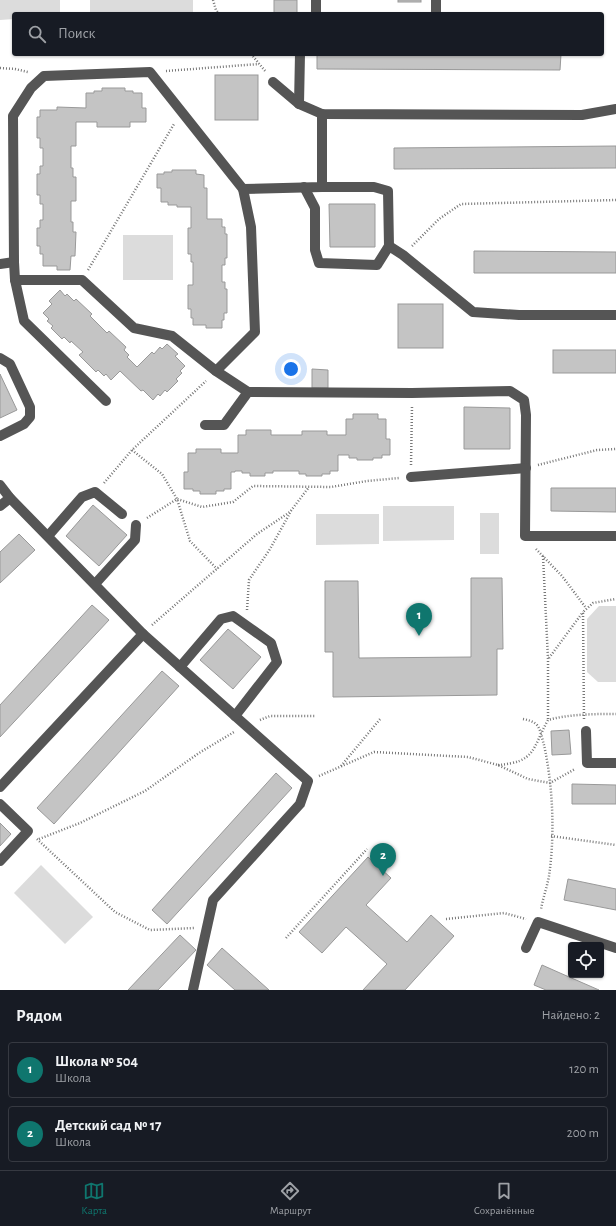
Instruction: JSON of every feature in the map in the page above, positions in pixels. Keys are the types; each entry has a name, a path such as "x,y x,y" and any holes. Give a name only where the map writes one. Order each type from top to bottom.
{"lane":[{"path":"316,0 316,12"},
{"path":"436,0 436,12"},
{"path":"299,104 300,56"},
{"path":"106,401 24,321 15,280 13,116 31,88 44,76 150,72 243,189 252,227 255,332 216,372"},
{"path":"273,82 299,104 322,114 582,116 616,110"},
{"path":"322,114 322,187"},
{"path":"243,189 304,187 374,187 388,191 389,246 377,265 319,264 315,250 315,208 304,187"},
{"path":"389,246 403,255 473,312 519,315 616,315"},
{"path":"0,264 14,262"},
{"path":"15,280 82,280 134,328 172,336 216,372 248,392 412,393 510,391 524,400 526,415 525,536 616,536"},
{"path":"0,358 10,364 30,407 30,416 24,424 0,436"},
{"path":"205,425 224,425 248,392"},
{"path":"411,478 526,468"},
{"path":"0,486 143,634 234,716 241,727 308,781 300,804 213,900 193,990"},
{"path":"48,536 82,497 95,492 122,514"},
{"path":"0,506 10,498"},
{"path":"95,584 135,540 136,525"},
{"path":"180,667 221,619 233,616 271,643 277,662 234,716"},
{"path":"0,787 143,634"},
{"path":"586,732 587,763 616,764"},
{"path":"0,804 28,831 0,861"},
{"path":"526,948 538,922 616,948"}],"path":[{"path":"213,0 218,12"},
{"path":"253,56 273,82"},
{"path":"150,72 259,64"},
{"path":"0,68 15,69 44,76"},
{"path":"82,280 181,111"},
{"path":"403,255 439,219 461,204 616,201"},
{"path":"95,492 132,450 216,372"},
{"path":"177,499 202,507 233,502 253,486 331,487 367,481 411,478 412,393"},
{"path":"526,468 597,450 616,449"},
{"path":"132,450 162,474 177,499 190,541 217,569"},
{"path":"255,631 247,612 249,580 270,549 290,512 309,487"},
{"path":"136,525 177,499"},
{"path":"143,634 258,534 290,512"},
{"path":"525,536 562,576 586,608"},
{"path":"498,765 511,764 524,760 533,752 548,720 548,659 543,556"},
{"path":"548,659 586,608 593,603 616,599"},
{"path":"583,612 584,714"},
{"path":"548,720 584,714 616,714"},
{"path":"38,840 80,823 145,791 199,753 241,727 270,716 315,716"},
{"path":"339,768 381,718"},
{"path":"446,919 504,913 538,922 549,876 551,836 550,782 541,733 537,725 530,720 523,719"},
{"path":"308,781 374,752 468,757 498,765 528,778 550,782 587,763"},
{"path":"28,831 115,912 150,930 207,927"},
{"path":"551,836 616,845"},
{"path":"286,938 367,849"}],"shaded area":[{"path":"0,0 60,0 60,12 12,12 12,19 0,20"},
{"path":"90,0 193,0 193,12 90,12"},
{"path":"123,235 173,235 173,280 123,280"},
{"path":"383,506 454,506 454,540 383,541"},
{"path":"480,513 499,513 499,554 480,554"},
{"path":"316,514 379,514 379,544 316,545"},
{"path":"599,606 616,606 616,682 598,682 587,672 587,619"},
{"path":"41,865 93,917 65,944 14,893"}],"building":[{"path":"274,0 297,0 297,12 274,12"},
{"path":"398,0 421,0 421,2 398,2"},
{"path":"317,56 561,56 560,70 317,69"},
{"path":"215,75 258,75 258,120 215,120"},
{"path":"102,88 125,88 125,91 142,93 142,108 146,108 146,122 130,122 130,127 97,127 97,122 76,122 76,146 71,146 71,168 73,168 73,177 76,177 76,201 71,201 71,222 73,222 73,232 76,232 75,256 71,256 70,270 57,270 57,266 43,266 43,254 40,254 40,246 37,246 37,228 40,228 40,220 43,220 43,204 40,204 40,195 37,195 37,174 40,174 40,166 43,166 43,148 40,148 40,138 37,138 37,117 40,117 40,110 57,110 57,107 86,108 86,93 102,91"},
{"path":"616,146 616,168 394,169 394,148"},
{"path":"172,170 196,170 196,174 204,175 204,188 207,188 207,219 222,219 222,227 225,227 225,234 227,234 227,258 225,258 225,265 222,265 222,282 225,282 225,289 227,289 227,313 224,313 222,328 206,328 206,325 193,325 191,309 188,309 188,285 193,285 193,262 191,262 191,254 188,254 188,228 191,228 191,207 177,207 177,205 168,205 168,202 161,202 161,188 157,188 157,174 172,172"},
{"path":"329,204 375,204 375,247 330,247"},
{"path":"474,251 616,252 616,273 474,273"},
{"path":"60,290 65,296 67,294 74,301 76,299 92,314 90,316 107,333 109,331 126,347 124,350 129,355 127,357 137,367 152,352 154,354 160,347 162,349 167,344 178,354 175,356 185,366 180,371 182,373 176,379 178,381 167,392 165,390 160,396 158,394 153,400 120,371 111,380 106,374 104,376 98,370 96,372 79,355 83,352 71,341 70,343 64,337 62,339 51,328 53,326 47,321 49,319 43,313 52,304 49,301"},
{"path":"398,304 443,304 443,348 398,348"},
{"path":"553,350 616,350 616,373 553,373"},
{"path":"312,369 328,370 328,388 312,388"},
{"path":"0,374 17,410 0,418"},
{"path":"464,407 510,408 510,449 464,449"},
{"path":"353,414 378,414 378,419 386,419 386,439 390,439 390,455 382,455 382,458 373,458 373,460 357,460 357,458 349,458 349,455 338,455 338,471 330,471 330,474 322,474 322,476 306,476 306,474 299,474 299,471 273,471 273,473 265,473 265,476 250,476 250,473 235,471 231,472 231,489 216,491 216,494 200,494 200,491 184,489 184,472 188,472 188,453 196,453 196,449 221,449 221,453 238,453 238,435 246,435 246,430 271,430 271,435 302,435 302,431 327,431 327,435 346,435 346,419 353,419"},
{"path":"551,488 616,488 616,512 551,511"},
{"path":"93,505 127,535 99,566 66,536"},
{"path":"19,534 35,550 0,583 0,552"},
{"path":"471,578 502,578 503,649 497,649 497,695 333,697 333,652 325,652 325,581 358,581 359,658 471,657"},
{"path":"92,605 109,620 0,737 0,705"},
{"path":"228,629 261,657 233,689 200,660"},
{"path":"162,671 179,686 54,824 37,808"},
{"path":"569,730 571,754 552,755 551,731"},
{"path":"276,773 292,788 167,924 152,910"},
{"path":"572,784 616,785 616,804 572,804"},
{"path":"0,823 11,834 0,846"},
{"path":"368,857 391,878 366,905 407,942 431,915 454,936 405,990 363,990 387,964 346,927 322,953 299,932"},
{"path":"568,879 616,889 616,910 564,900"},
{"path":"180,935 196,950 179,968 158,990 128,990"},
{"path":"222,948 269,990 235,990 207,965"},
{"path":"542,965 568,976 568,978 572,978 599,990 546,990 534,985"}],"place":[{"name":"Школа № 504","path":"419,636"},
{"name":"Детский сад № 17","path":"383,876"}]}
